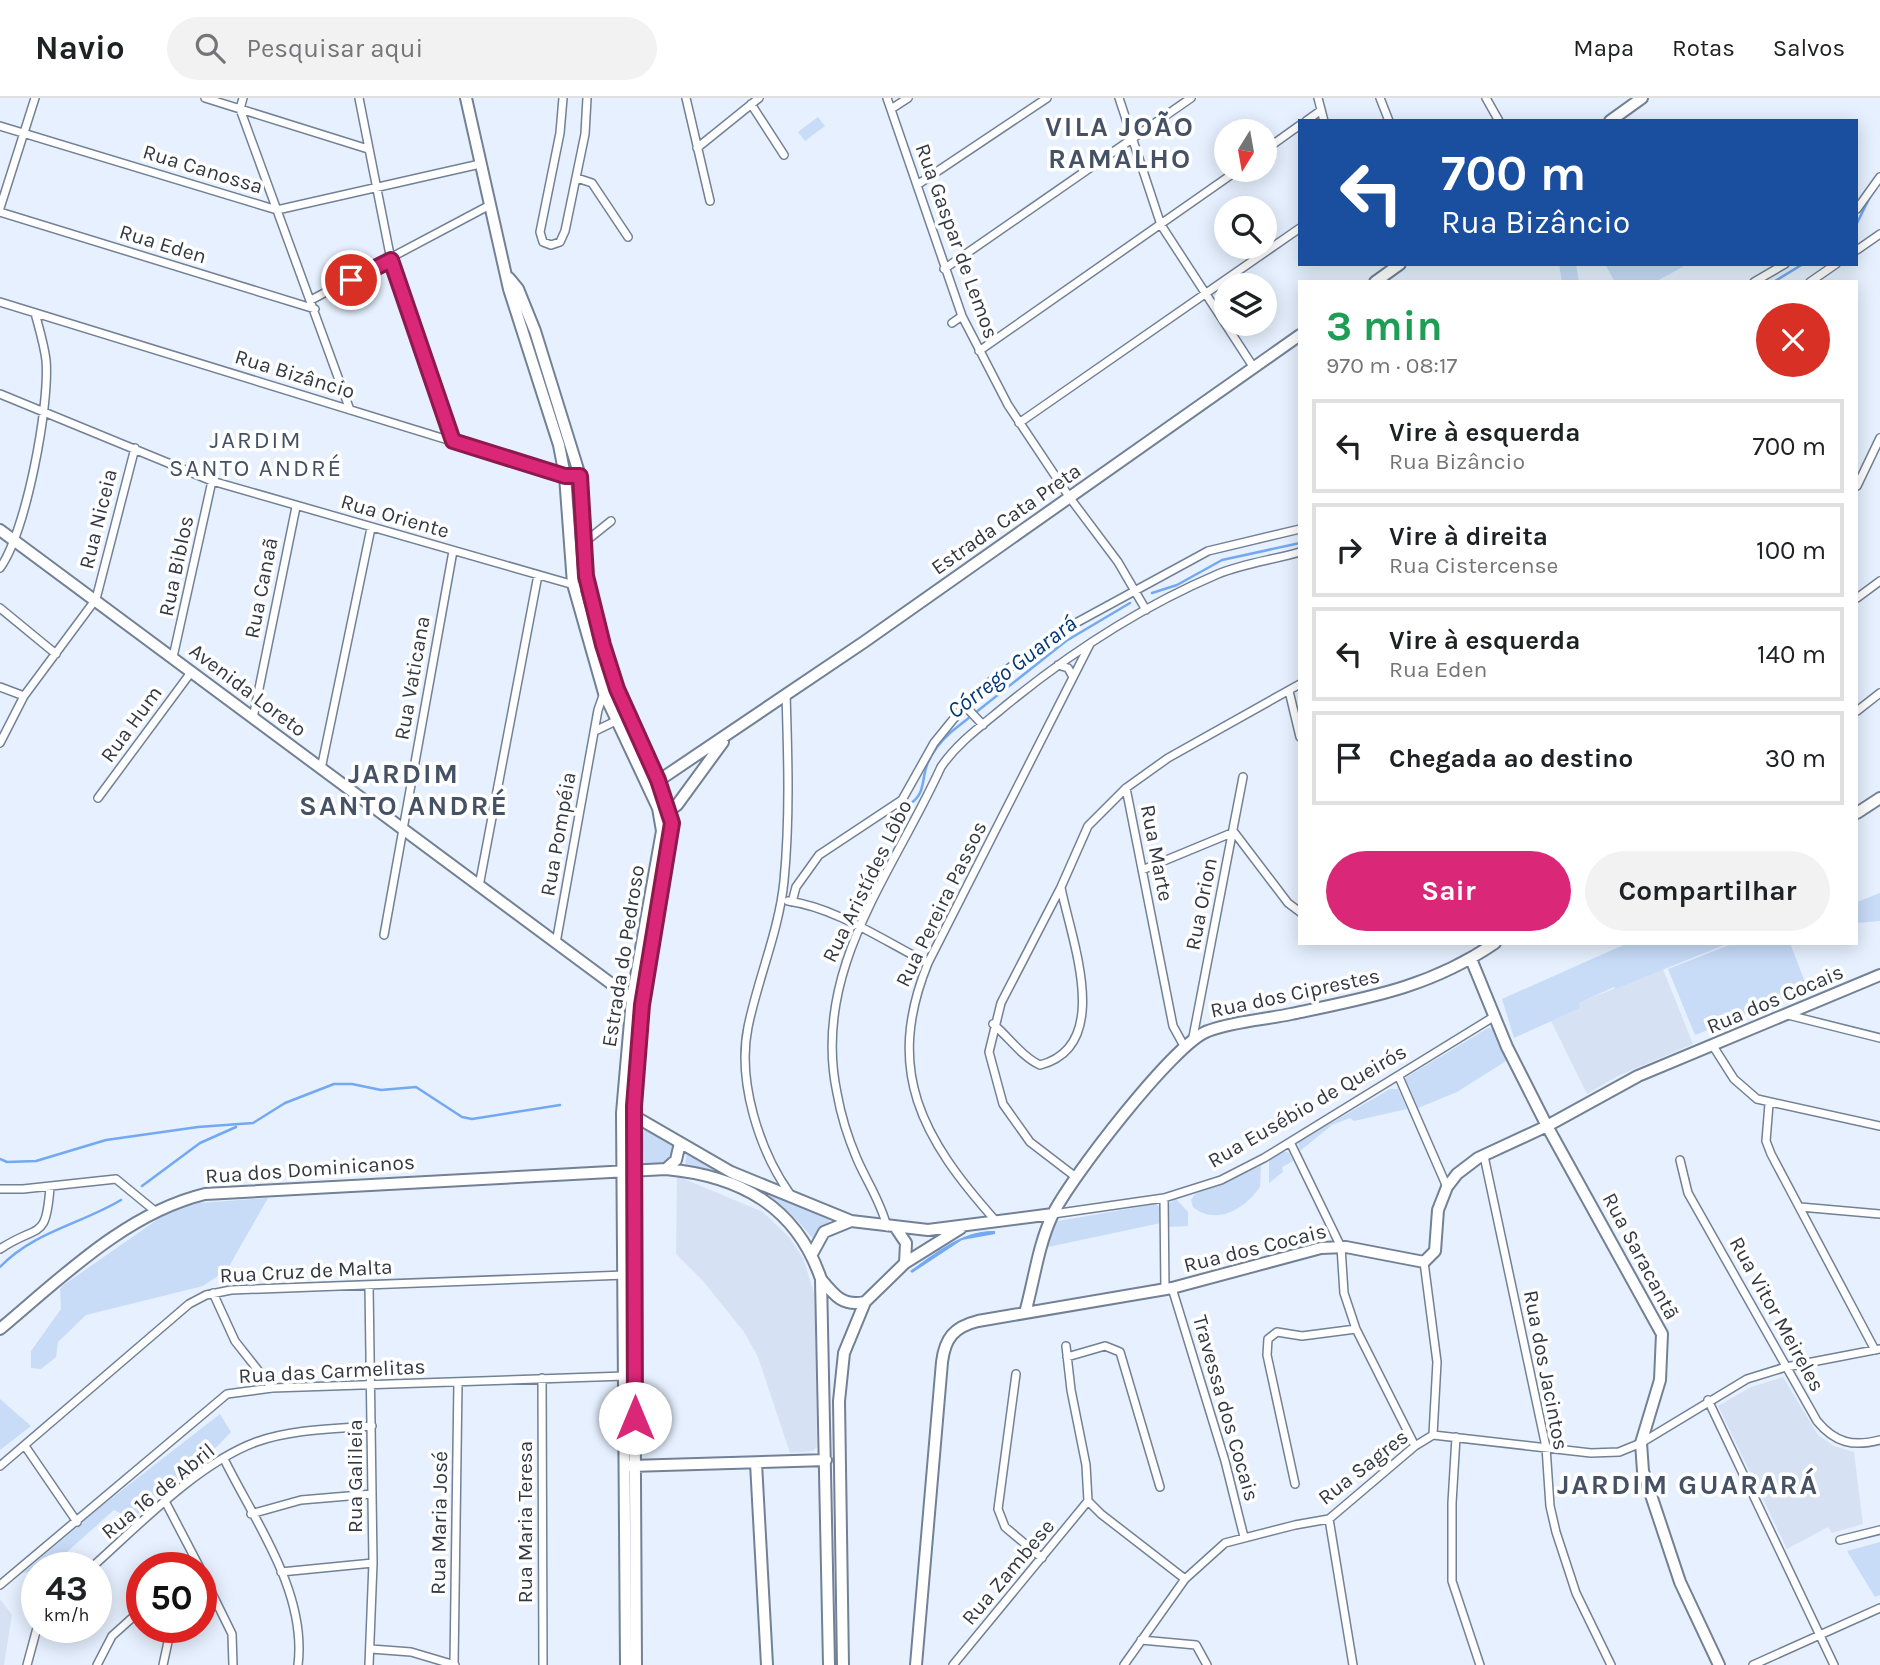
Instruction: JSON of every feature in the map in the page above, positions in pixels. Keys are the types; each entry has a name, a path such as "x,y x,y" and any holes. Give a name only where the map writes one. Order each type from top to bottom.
{"street":[{"path":"0,210 35,98"},
{"path":"205,98 368,149"},
{"path":"243,98 240,109 350,410"},
{"path":"359,98 391,260 453,441"},
{"name":"Estrada do Pedroso","path":"466,98 509,278 550,414 565,476 573,584 604,693 622,717 658,780 670,810 672,841 637,1002"},
{"path":"563,98 540,232 543,242 551,246 560,242 565,231 586,134 587,98"},
{"path":"685,98 710,201"},
{"path":"697,148 758,98"},
{"name":"Rua Gaspar de Lemos","path":"887,98 944,269 979,351 1019,423 1118,562 1146,610"},
{"path":"891,110 908,98"},
{"path":"917,185 1047,98"},
{"path":"1119,98 1161,225 1254,368"},
{"path":"944,269 1191,98"},
{"path":"1318,98 1323,119"},
{"path":"1380,98 1388,119"},
{"path":"1486,98 1498,119"},
{"path":"1612,119 1635,100"},
{"path":"751,104 784,155"},
{"path":"1309,119 1320,111"},
{"name":"Rua Canossa","path":"0,126 277,210 480,164"},
{"path":"1278,141 1298,126"},
{"path":"1858,208 1880,177"},
{"path":"576,178 592,183 628,237"},
{"path":"979,351 1221,182"},
{"path":"311,300 391,260 490,205"},
{"name":"Rua Eden","path":"0,210 315,309"},
{"path":"1019,423 1298,229"},
{"path":"1858,249 1880,233"},
{"path":"1377,280 1395,266"},
{"path":"1757,280 1782,266"},
{"path":"1813,280 1833,266"},
{"name":"Estrada do Pedroso","path":"509,278 518,289 535,331 580,476 588,589 622,717 657,808 661,839 637,1002 628,1113 629,1466 626,1665"},
{"name":"Rua Bizâncio","path":"0,302 565,476 580,476"},
{"path":"0,568 15,541 32,479 46,360 35,313"},
{"path":"952,323 962,316"},
{"name":"Estrada Cata Preta","path":"650,791 658,780 732,732 1070,498 1298,336"},
{"name":"Rua Oriente","path":"0,394 212,481 588,589"},
{"path":"1858,484 1880,438"},
{"name":"Rua Niceia","path":"96,599 135,448"},
{"name":"Rua Biblos","path":"173,657 212,481"},
{"name":"Rua Canaã","path":"253,718 296,507"},
{"path":"586,541 611,521"},
{"path":"321,769 371,528"},
{"path":"792,902 796,887 819,855 902,800 934,743 979,690 1063,631 1208,551 1298,529"},
{"name":"Avenida Loreto","path":"0,530 637,1002"},
{"name":"Rua Vaticana","path":"384,935 453,551"},
{"path":"965,706 983,724 1058,665 1146,610 1219,574 1298,553"},
{"path":"479,886 538,575"},
{"path":"1858,597 1880,581"},
{"path":"1,740 24,696 96,599"},
{"path":"0,608 56,654"},
{"name":"Rua Pereira Passos","path":"995,1220 958,1178 934,1143 910,1073 908,1024 914,996 928,963 1092,642"},
{"path":"1058,665 1068,668 1073,677"},
{"name":"Rua Hum","path":"98,798 192,671"},
{"path":"604,693 615,685"},
{"path":"1077,1178 1030,1142 1003,1104 990,1063 993,1024 1001,1003 1088,825 1126,788 1168,758 1298,685"},
{"path":"0,687 24,696"},
{"path":"1289,691 1298,729"},
{"name":"Rua Pompéia","path":"556,943 594,732 604,693"},
{"path":"1858,710 1880,693"},
{"path":"786,694 790,789 780,900 748,1026 746,1060 759,1132 778,1178 794,1200"},
{"path":"594,732 622,717"},
{"name":"Rua Aristídes Lôbo","path":"891,1228 849,1138 832,1063 833,1008 838,984 860,928 949,754 983,724"},
{"name":"Estrada Cata Preta","path":"670,810 732,732"},
{"path":"688,761 695,767 695,780"},
{"name":"Rua Orion","path":"1193,1037 1243,777"},
{"name":"Rua Marte","path":"1126,788 1173,1026 1184,1046"},
{"path":"1858,812 1880,798"},
{"path":"657,808 670,810"},
{"path":"1142,870 1234,832 1288,903 1298,910"},
{"path":"993,1024 1011,1038 1025,1056 1040,1065 1059,1058 1080,1031 1084,1000 1060,887"},
{"path":"780,900 805,904 860,928 928,963"},
{"name":"Rua dos Ciprestes","path":"1025,1313 1053,1214 1077,1178 1193,1037 1223,1026 1398,991 1424,983 1471,959 1491,945"},
{"name":"Rua Saracantã","path":"1471,959 1547,1126 1662,1334 1660,1380 1641,1443 1643,1471 1670,1556 1720,1665"},
{"name":"Rua dos Cocais","path":"1447,1187 1457,1174 1484,1156 1547,1126 1630,1080 1880,975"},
{"path":"1788,1015 1880,1038"},
{"name":"Rua Eusébio de Queirós","path":"628,1113 731,1172 794,1200 851,1221 891,1228 961,1228 995,1220 1164,1198 1221,1180 1399,1077 1495,1016"},
{"path":"1713,1046 1744,1090 1769,1104 1880,1126"},
{"path":"1399,1077 1447,1187 1438,1210 1434,1251 1423,1262 1437,1362 1433,1436"},
{"path":"1769,1104 1766,1141 1877,1350"},
{"path":"1290,1142 1340,1247 1344,1293 1356,1329 1415,1446"},
{"path":"666,1169 677,1157 680,1143"},
{"name":"Rua dos Jacintos","path":"1484,1156 1546,1447 1550,1506 1576,1593 1611,1665"},
{"name":"Rua Vitor Meireles","path":"1680,1160 1688,1193 1817,1421 1830,1435 1849,1443 1880,1440"},
{"path":"628,1170 666,1169 706,1175 759,1197 788,1219 812,1254 821,1279 829,1665"},
{"name":"Rua dos Dominicanos","path":"0,1329 67,1274 155,1211 169,1204 218,1192 628,1170"},
{"path":"0,1189 50,1187 116,1179 155,1211"},
{"path":"0,1250 44,1226 48,1215 50,1187"},
{"name":"Travessa dos Cocais","path":"1164,1198 1169,1289 1225,1461 1244,1538"},
{"path":"1800,1206 1880,1214"},
{"path":"812,1254 824,1232 851,1221"},
{"path":"843,1665 839,1386 848,1341 865,1302 905,1263 906,1243 891,1228"},
{"name":"Rua Eusébio de Queirós","path":"905,1263 961,1228"},
{"name":"Rua dos Cocais","path":"916,1665 945,1344 952,1332 970,1323 1169,1289 1309,1250 1340,1247 1423,1262"},
{"name":"Rua Cruz de Malta","path":"0,1466 174,1316 199,1298 213,1293 628,1275"},
{"path":"821,1279 842,1301 853,1304 865,1302"},
{"name":"Rua Galileia","path":"369,1286 373,1563 369,1665"},
{"path":"213,1293 235,1341 272,1388"},
{"path":"1295,1484 1267,1355 1268,1339 1277,1332 1302,1336 1356,1329"},
{"path":"1066,1346 1086,1465 1088,1500 1185,1579"},
{"path":"1067,1357 1105,1346 1119,1352 1160,1487"},
{"name":"Rua Sagres","path":"1124,1665 1185,1579 1225,1543 1329,1519 1415,1446 1433,1436 1606,1453 1641,1443 1708,1400 1747,1379 1786,1367 1877,1350"},
{"path":"1016,1374 998,1509 1004,1527 1042,1558"},
{"name":"Rua das Carmelitas","path":"0,1585 227,1394 272,1388 629,1376"},
{"name":"Rua Maria Teresa","path":"542,1378 542,1665"},
{"name":"Rua Maria José","path":"455,1665 458,1382"},
{"path":"1708,1400 1834,1665"},
{"name":"Rua 16 de Abril","path":"109,1552 203,1471 245,1447 275,1436 372,1426"},
{"path":"1456,1437 1452,1503 1452,1580 1480,1665"},
{"path":"25,1447 77,1522"},
{"path":"223,1460 281,1572 295,1610 299,1635 298,1665"},
{"path":"629,1466 826,1460"},
{"path":"756,1463 767,1665"},
{"name":"Estrada do Pedroso","path":"629,1466 636,1665"},
{"path":"251,1514 301,1500 372,1494"},
{"name":"Rua Zambese","path":"953,1665 1088,1500"},
{"path":"166,1503 191,1552"},
{"path":"1329,1519 1353,1665"},
{"path":"1840,1540 1880,1530"},
{"path":"281,1572 373,1563"},
{"path":"217,1604 232,1634 233,1665"},
{"path":"1752,1665 1880,1608"},
{"path":"97,1665 112,1636 126,1623"},
{"path":"1141,1640 1196,1644 1206,1665"},
{"path":"27,1665 33,1643"},
{"path":"163,1665 168,1643"},
{"path":"371,1649 411,1652 455,1665"}],"shaded area":[{"path":"818,117 825,126 805,141 798,132"},
{"path":"1559,266 1576,266 1579,280 1562,280"},
{"path":"1606,266 1684,266 1659,280 1614,280"},
{"path":"1880,893 1880,921 1858,923 1858,902"},
{"path":"1624,945 1724,945 1615,989 1614,987 1579,1003 1580,1008 1514,1038 1502,999"},
{"path":"1729,945 1791,945 1808,990 1695,1035 1668,969"},
{"path":"1663,969 1693,1044 1618,1076 1587,1094 1551,1021 1579,1008 1578,1003"},
{"path":"1488,1028 1494,1029 1506,1061 1457,1092 1418,1108 1405,1078"},
{"path":"1390,1089 1398,1089 1407,1109 1354,1121 1350,1118 1332,1125 1300,1151 1298,1142"},
{"path":"646,1128 672,1144 674,1154 667,1164 644,1164 642,1133"},
{"path":"1283,1151 1289,1153 1293,1161 1282,1167 1283,1172 1269,1183 1269,1161"},
{"path":"687,1152 744,1181 828,1217 830,1221 812,1238 787,1210 756,1189 722,1174 685,1165"},
{"path":"1261,1166 1260,1187 1238,1208 1220,1215 1211,1215 1193,1207 1191,1200 1195,1194"},
{"path":"677,1176 763,1212 789,1237 803,1258 814,1293 817,1447 813,1451 790,1453 758,1357 744,1332 703,1281 676,1254"},
{"path":"268,1198 227,1270 203,1286 86,1315 58,1342 56,1357 41,1369 31,1368 31,1351 61,1309 60,1289 65,1284 171,1210 199,1203"},
{"path":"1176,1199 1188,1212 1188,1226 1169,1227 1168,1204"},
{"path":"1156,1204 1160,1207 1161,1223 1048,1247 1053,1225 1058,1221"},
{"path":"1783,1377 1818,1435 1834,1446 1854,1452 1863,1524 1832,1533 1828,1527 1787,1549 1718,1406 1751,1387"},
{"path":"0,1399 31,1426 0,1450"},
{"path":"220,1414 231,1432 205,1459 132,1519 114,1510 67,1552 48,1552 99,1508"},
{"path":"1880,1542 1880,1595 1875,1597 1847,1551"},
{"path":"0,1599 12,1615 4,1665 0,1665"}],"water":[{"path":"995,1231 995,1234 962,1240 912,1273 910,1271 960,1238"}],"waterway":[{"name":"Córrego Guarará","path":"1858,221 1870,197"},
{"name":"Córrego Guarará","path":"1777,280 1800,266"},
{"name":"Córrego Guarará","path":"1152,593 1177,585 1222,560 1298,543"},
{"name":"Córrego Guarará","path":"908,805 918,797 931,755 951,732 1066,641 1130,603"},
{"path":"0,1159 7,1162 36,1161 106,1140 198,1127 253,1123 285,1103 334,1084 352,1084 381,1090 416,1087 462,1117 472,1119 560,1105"},
{"path":"142,1186 200,1143 236,1127"},
{"path":"0,1267 27,1245 121,1200"}],"district":[{"name":"VILA JOÃO RAMALHO","path":"1120,142"},
{"name":"JARDIM SANTO ANDRÉ","path":"256,454"},
{"name":"JARDIM SANTO ANDRÉ","path":"404,789"},
{"name":"JARDIM GUARARÁ","path":"1688,1484"}],"route":[{"path":"351,280 391,260 453,441 565,476 580,476 584,496 586,576 603,645 620,698 670,810 672,841 642,1005 634,1106 635,1418"}]}
